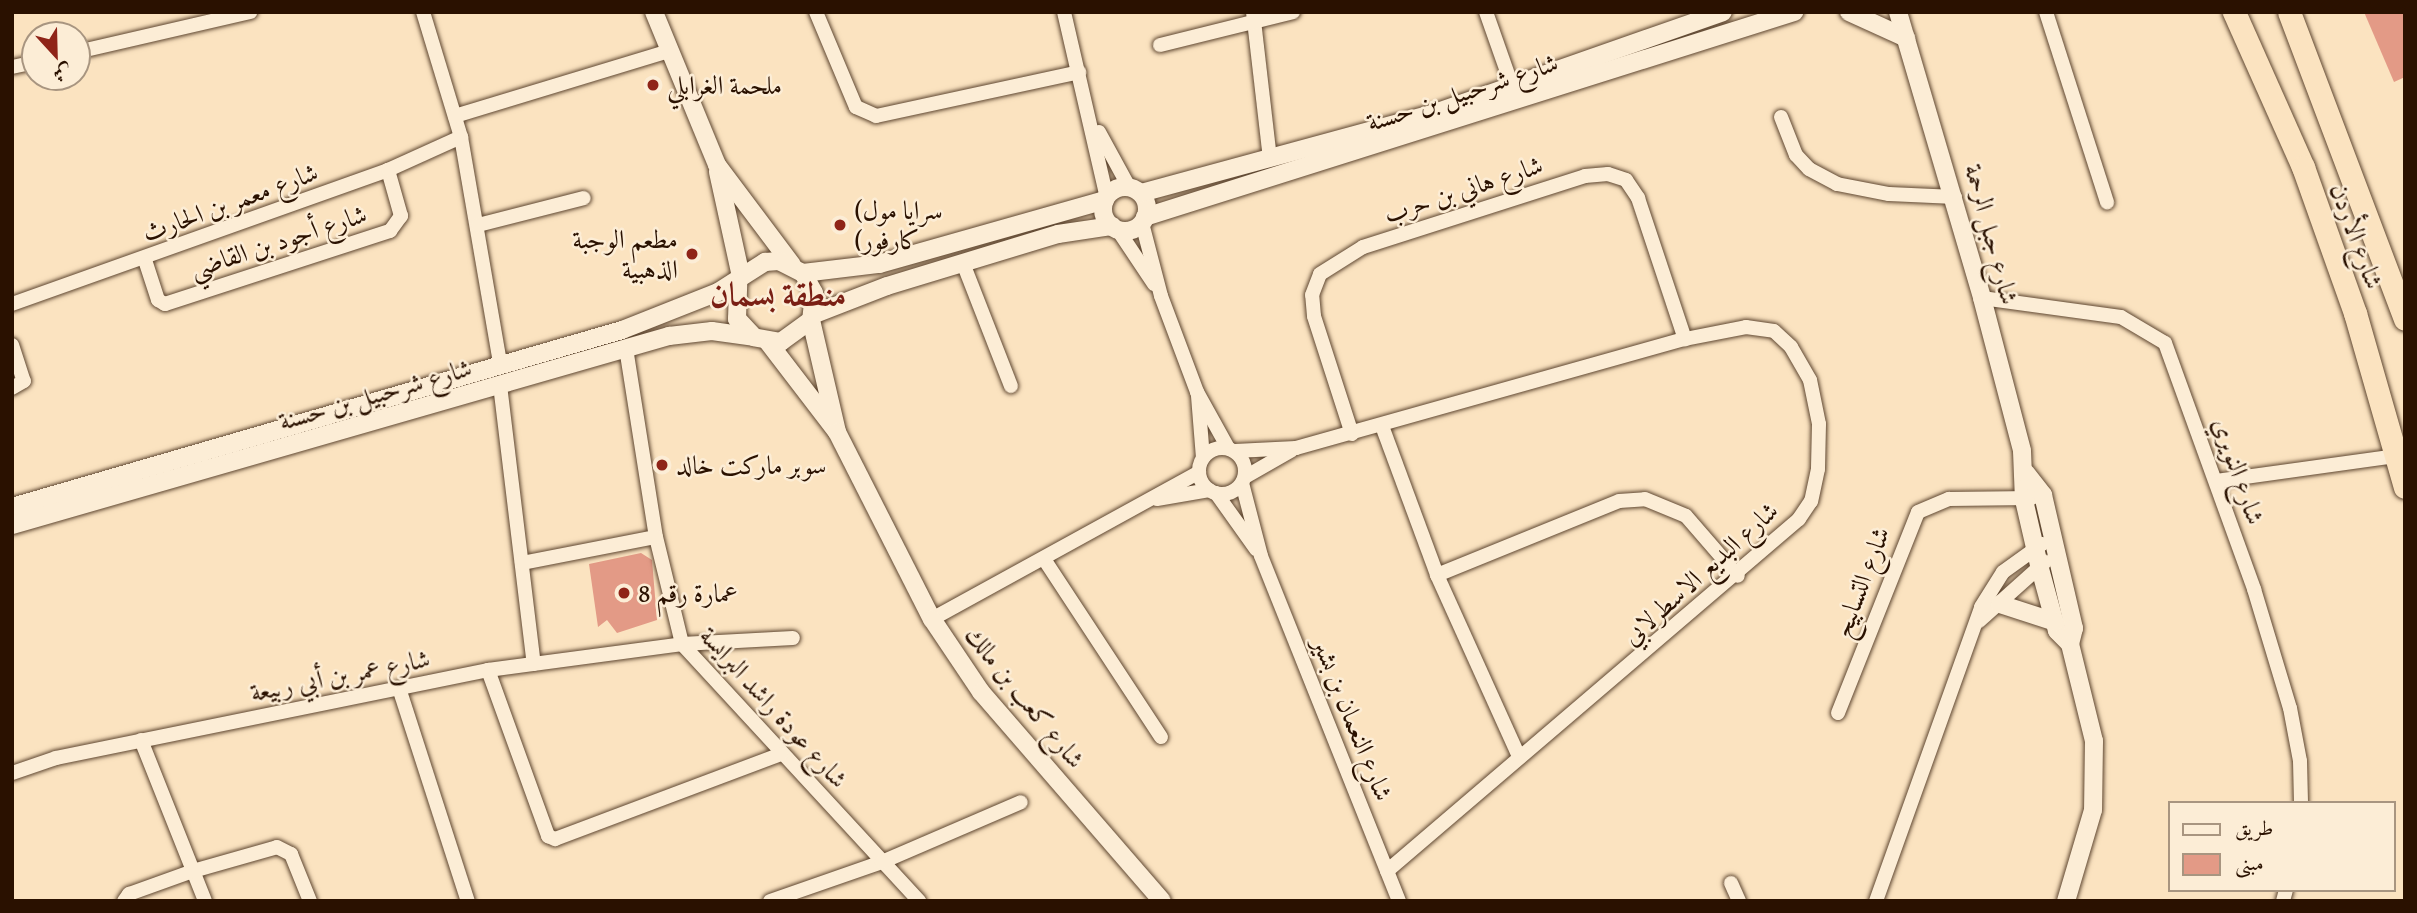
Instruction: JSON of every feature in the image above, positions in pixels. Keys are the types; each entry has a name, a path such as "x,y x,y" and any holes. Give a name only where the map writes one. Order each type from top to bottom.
{"highway":[{"name":"شارع الأردن","path":"2234,12 2303,167 2405,487"},
{"name":"شارع الأردن","path":"2293,17 2404,318"}],"street":[{"path":"91,49 250,12"},
{"path":"423,12 461,137 500,363"},
{"path":"654,12 717,165 740,279 737,319 761,340 793,338 812,318 963,263 1076,230 1115,228"},
{"path":"816,12 856,107 876,116 1079,72"},
{"path":"1064,12 1093,122 1106,199 1104,214 1161,296"},
{"path":"1160,45 1254,18 1293,12"},
{"path":"1486,12 1512,86"},
{"name":"شارع شرحبيل بن حسنة","path":"1106,199 1270,159 1512,86 1723,12"},
{"name":"شارع شرحبيل بن حسنة","path":"1115,228 1794,12"},
{"path":"1849,12 1906,38"},
{"name":"شارع جبل الرحمة","path":"1898,12 1955,197 1982,298 2026,473 2024,499 2034,546 2055,622 2070,644 2097,775 2094,810 2066,901"},
{"path":"2046,12 2107,202"},
{"path":"1254,18 1270,159"},
{"path":"455,116 669,51"},
{"path":"1781,117 1796,155 1809,169 1837,184 1889,194 1955,197"},
{"path":"1093,122 1135,190 1161,296 1197,391 1232,449 1244,462 1243,480 1231,493 1213,492 1141,501"},
{"name":"شارع معمر بن الحارث","path":"12,304 145,260 388,170 461,137"},
{"path":"717,165 814,293 812,318"},
{"name":"شارع أجود بن القاضي","path":"145,260 158,300 165,304 390,231 401,216 388,170"},
{"name":"شارع هاني بن حرب","path":"1352,434 1314,316 1312,295 1320,274 1363,247 1585,176 1608,174 1626,180 1638,198 1685,339"},
{"path":"478,225 584,198"},
{"path":"740,279 765,262 798,269 879,264 1106,199"},
{"path":"963,263 1011,386"},
{"name":"شارع شرحبيل بن حسنة","path":"12,507 500,363 622,330 740,279"},
{"name":"شارع النويري","path":"1982,298 2121,317 2152,332 2172,354 2290,708 2300,761 2301,801"},
{"name":"شارع كعب بن مالك","path":"812,318 837,432"},
{"name":"شارع البديع الاسطرلابي","path":"1232,449 1296,448 1685,339 1746,327 1774,331 1791,346 1810,380 1819,424 1811,501 1738,576 1387,871"},
{"name":"شارع شرحبيل بن حسنة","path":"12,525 626,348 690,332 761,340"},
{"name":"شارع كعب بن مالك","path":"761,340 837,432 932,619 1011,729 1162,901"},
{"path":"12,345 24,381 12,388"},
{"name":"شارع عودة راشد البرايسة","path":"626,348 656,537 682,644 919,901"},
{"path":"500,385 534,664"},
{"path":"1197,391 1201,465 1213,492"},
{"path":"1382,426 1437,575 1520,757"},
{"name":"شارع البديع الاسطرلابي","path":"1243,480 1296,448"},
{"path":"932,619 1044,559 1201,465 1214,449 1232,449"},
{"path":"2216,481 2397,456"},
{"name":"شارع جبل الرحمة","path":"2026,473 2043,495 2074,628 2070,644"},
{"name":"شارع النعمان بن بشير","path":"1243,480 1261,556 1399,901"},
{"name":"شارع النعمان بن بشير","path":"1213,492 1261,556"},
{"name":"شارع التسابيح","path":"1838,713 1918,512 1949,499 2024,499 2043,495"},
{"path":"1437,575 1619,501 1645,499 1686,516 1738,576"},
{"path":"522,563 656,537"},
{"path":"1876,901 1990,589 2034,546 2055,550"},
{"path":"1979,621 2055,550"},
{"path":"1044,559 1161,737"},
{"path":"2000,604 2055,622"},
{"name":"شارع عمر بن أبي ربيعة","path":"12,773 141,740 488,670 682,644 793,638"},
{"path":"488,670 548,836 555,839 781,754"},
{"path":"399,688 468,901"},
{"path":"141,740 205,901"},
{"path":"770,901 797,896 1021,802"},
{"path":"124,901 129,894 193,871 278,847 291,854 310,901"},
{"path":"1731,883 1739,901"}],"building":[{"path":"2364,12 2405,12 2405,77 2394,82"},
{"name":"عمارة رقم 8","path":"641,553 652,560 657,620 617,633 607,620 598,627 589,564"}],"place":[{"name":"ملحمة الغرابلي","path":"653,85"},
{"name":"(سرايا مول (كارفور","path":"840,225"},
{"name":"مطعم الوجبة الذهبية","path":"692,254"},
{"name":"سوبر ماركت خالد","path":"662,465"},
{"name":"عمارة رقم 8","path":"624,593"}],"district":[{"name":"منطقة بسمان","path":"778,295"}]}
